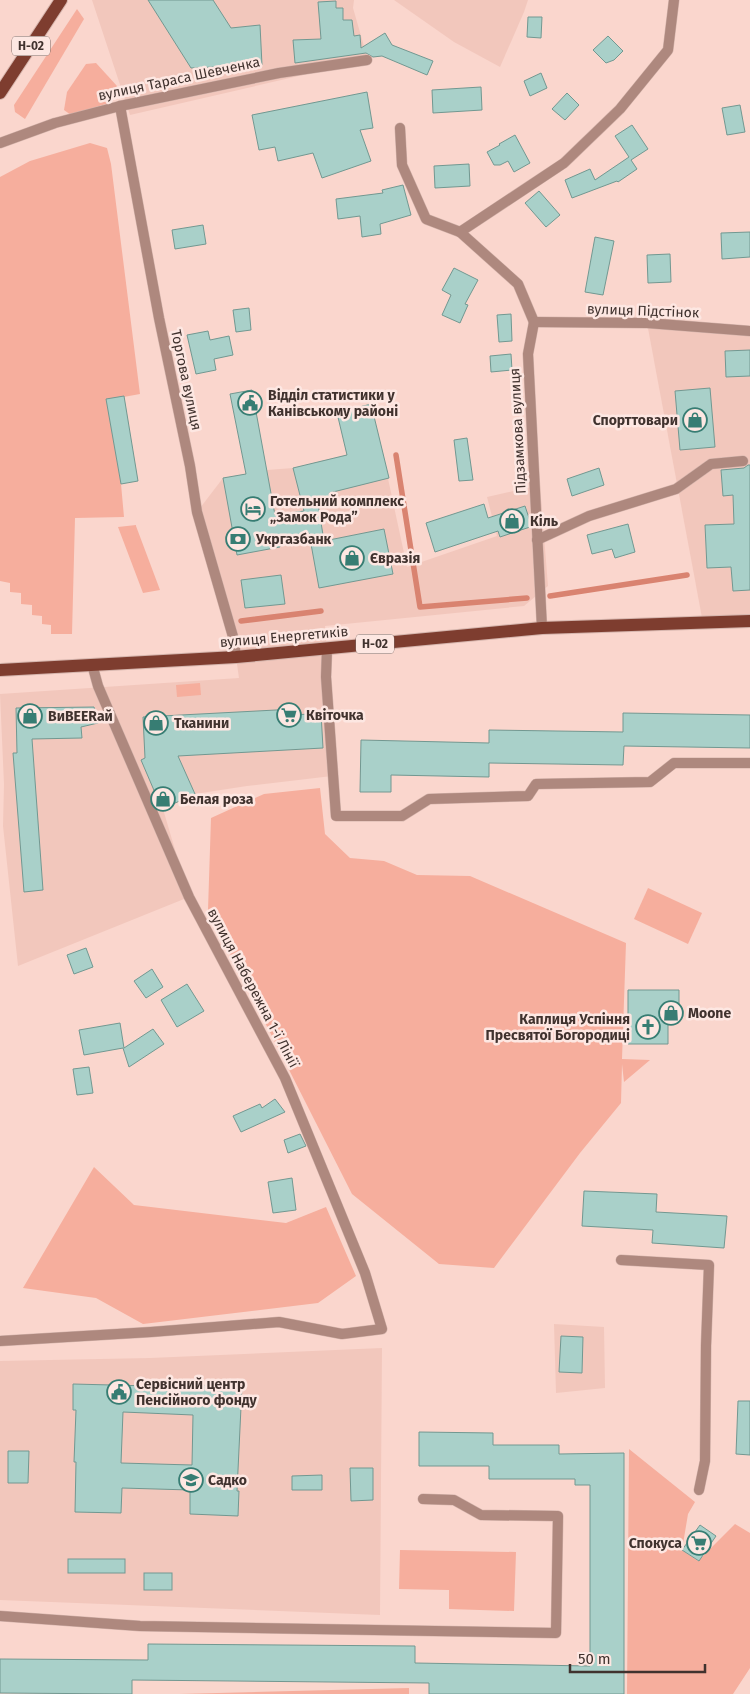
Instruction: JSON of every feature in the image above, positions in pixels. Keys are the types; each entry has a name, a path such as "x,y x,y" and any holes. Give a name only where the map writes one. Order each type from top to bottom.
{"main road":[{"name":"Н-02","path":"0,93 62,0"},
{"name":"вулиця Енергетиків","path":"0,670 236,657 542,628 750,621"}],"street":[{"path":"460,232 564,163 620,109 668,50 674,0"},
{"name":"вулиця Тараса Шевченка","path":"0,144 55,123 120,106 279,74 367,60"},
{"name":"Торгова вулиця","path":"120,106 159,318 190,466 197,512 234,640 236,657"},
{"path":"400,128 402,165 426,219 460,232 518,284 534,322"},
{"name":"вулиця Підстінок","path":"534,322 648,323 750,330"},
{"name":"Підзамкова вулиця","path":"534,322 528,354 542,628"},
{"path":"537,540 589,516 676,489 710,464 743,461"},
{"path":"327,649 326,677 336,816 402,816 429,799 528,796 536,784 650,782 674,763 750,763"},
{"name":"вулиця Набережна 1-ї Лінії","path":"0,1341 279,1322 342,1334 382,1329 361,1264 285,1078 189,897 98,686 92,664"},
{"path":"621,1260 709,1265 705,1462 699,1490"},
{"path":"0,1616 140,1626 556,1633 558,1516 481,1515 454,1500 423,1499"}],"shaded area":[{"path":"92,0 354,0 353,8 368,60 130,115"},
{"path":"394,0 528,0 500,67 454,42"},
{"path":"77,9 84,19 25,119 15,112 14,105"},
{"path":"96,63 117,86 109,103 71,115 64,110 67,92 86,64"},
{"path":"90,143 107,148 111,164 140,394 107,400 121,484 124,517 75,518 72,634 51,634 51,625 42,624 42,616 32,615 32,605 21,604 21,593 10,592 10,583 0,581 0,177 30,161"},
{"path":"647,323 750,331 750,621 703,623"},
{"path":"381,446 407,567 497,536 487,497 540,485 548,586 524,606 325,626 332,776 195,794 163,809 189,897 18,966 3,826 4,784 0,694 239,678 236,657 197,512 223,478 267,470 293,468"},
{"path":"136,525 160,590 143,593 118,527"},
{"path":"200,683 201,695 177,697 176,685"},
{"path":"320,788 325,834 350,858 384,861 417,875 470,876 626,943 622,1059 650,1060 624,1082 622,1064 621,1103 580,1153 494,1268 439,1264 352,1194 208,910 211,818 264,794"},
{"path":"648,888 702,913 688,944 634,919"},
{"path":"94,1167 134,1205 286,1223 326,1207 356,1276 318,1303 143,1324 96,1298 23,1288"},
{"path":"554,1324 604,1327 605,1388 556,1393"},
{"name":"Садко","path":"382,1348 380,1615 0,1600 0,1361 150,1358"},
{"path":"629,1449 695,1502 688,1514 682,1550 698,1561 735,1524 750,1533 750,1668 733,1694 627,1694"},
{"path":"400,1550 516,1552 514,1611 449,1609 449,1590 399,1589"},
{"path":"409,1688 409,1694 179,1694"}],"building":[{"path":"148,0 213,0 231,28 260,25 262,65 191,68"},
{"path":"336,1 336,8 343,8 343,20 352,20 354,36 360,35 361,48 385,33 392,45 433,61 427,75 382,56 373,57 366,53 295,63 293,40 321,39 318,2"},
{"path":"528,17 542,17 541,38 527,37"},
{"path":"608,36 623,51 614,60 606,63 593,50"},
{"path":"541,73 547,88 530,96 524,81"},
{"path":"481,87 482,110 433,113 432,90"},
{"path":"367,92 373,128 360,130 371,161 322,178 313,153 278,161 275,147 259,150 252,115"},
{"path":"567,93 579,105 565,120 552,109"},
{"path":"740,105 745,132 727,135 722,108"},
{"path":"632,125 648,149 631,160 637,169 618,182 572,198 565,180 590,169 595,180 629,157 615,136"},
{"path":"515,135 530,163 514,172 508,161 500,165 494,165 487,152"},
{"path":"469,164 470,186 435,188 434,166"},
{"path":"403,185 411,215 380,224 381,234 362,237 360,216 338,219 336,199 383,193 382,190"},
{"path":"539,191 560,215 546,227 525,203"},
{"path":"203,225 206,244 175,249 172,230"},
{"path":"750,232 750,257 722,259 721,233"},
{"path":"595,237 614,241 603,295 585,292"},
{"path":"670,254 671,282 648,283 647,255"},
{"path":"454,268 478,280 465,304 468,305 460,323 442,315 451,295 442,290"},
{"path":"249,308 251,330 236,332 233,310"},
{"path":"511,314 512,341 499,342 497,315"},
{"path":"208,331 210,340 229,336 233,355 214,359 216,370 196,374 187,335"},
{"path":"750,350 750,376 726,377 725,351"},
{"path":"511,354 512,370 491,372 490,356"},
{"name":"Спорттовари","path":"710,388 715,447 680,450 675,391"},
{"path":"252,390 275,515 304,511 293,468 347,455 337,413 371,404 389,478 329,493 331,501 318,504 324,541 384,529 393,574 319,588 309,533 279,538 280,547 237,555 223,478 246,474 230,394"},
{"path":"124,396 138,481 121,484 106,399"},
{"path":"467,438 473,480 459,481 454,440"},
{"path":"750,465 750,590 733,591 731,567 707,568 705,525 734,524 733,495 723,496 721,470 744,468"},
{"path":"599,468 604,485 572,496 567,479"},
{"path":"484,504 488,518 525,506 530,527 500,537 498,531 435,552 426,523"},
{"path":"628,524 635,552 615,558 612,549 592,554 587,535"},
{"path":"281,575 285,604 245,608 241,580"},
{"path":"94,707 98,723 81,727 82,738 32,739 43,890 24,892 13,753 17,753 16,708"},
{"path":"295,709 295,715 321,713 323,748 178,756 195,794 162,809 141,760 145,758 143,717"},
{"path":"623,713 750,715 750,748 624,746 623,765 489,763 489,777 391,775 391,792 360,792 361,740 489,743 489,730 623,732"},
{"path":"86,948 93,967 74,974 67,955"},
{"path":"152,969 163,987 146,998 134,981"},
{"path":"187,984 204,1011 177,1027 161,1000"},
{"path":"628,990 679,990 679,1021 668,1021 668,1044 628,1044"},
{"path":"120,1023 124,1048 153,1029 164,1044 129,1067 123,1048 84,1055 79,1030"},
{"path":"89,1067 93,1093 77,1095 73,1069"},
{"path":"275,1099 285,1112 241,1132 233,1116 260,1104 262,1108"},
{"path":"300,1134 306,1146 288,1153 284,1140"},
{"path":"292,1178 296,1210 273,1213 268,1182"},
{"path":"584,1191 657,1194 656,1212 727,1216 724,1248 652,1243 653,1230 582,1226"},
{"path":"561,1336 583,1337 582,1373 559,1372"},
{"path":"73,1384 189,1387 189,1385 242,1386 237,1491 239,1491 238,1516 190,1514 190,1490 122,1488 121,1513 75,1512 76,1410 73,1410","holes":["123,1412 193,1415 192,1465 121,1463"]},
{"path":"738,1401 750,1401 750,1455 736,1454"},
{"path":"419,1432 493,1433 493,1445 559,1445 559,1454 624,1453 624,1694 429,1694 429,1683 132,1680 132,1694 0,1693 0,1659 148,1660 148,1644 415,1646 415,1663 590,1666 590,1485 575,1485 575,1479 489,1479 489,1466 419,1466"},
{"path":"8,1451 29,1451 28,1483 8,1483"},
{"path":"350,1468 373,1468 373,1500 351,1501"},
{"path":"322,1475 322,1490 292,1490 292,1476"},
{"name":"Спокуса","path":"700,1525 716,1536 699,1561 682,1550"},
{"path":"68,1559 125,1559 125,1573 68,1573"},
{"path":"144,1573 172,1573 172,1590 144,1590"}],"waterway":[{"path":"396,455 420,607 527,598"},
{"path":"550,596 687,575"},
{"path":"241,621 321,611"}],"place":[{"name":"Відділ статистики у Канівському районі","path":"250,403"},
{"name":"Спорттовари","path":"695,420"},
{"name":"Готельний комплекс „Замок Рода”","path":"253,509"},
{"name":"Кіль","path":"512,521"},
{"name":"Укргазбанк","path":"238,539"},
{"name":"Євразія","path":"352,558"},
{"name":"Квіточка","path":"289,715"},
{"name":"ВиBEERай","path":"30,716"},
{"name":"Тканини","path":"156,723"},
{"name":"Белая роза","path":"163,799"},
{"name":"Moone","path":"671,1013"},
{"name":"Каплиця Успіння Пресвятої Богородиці","path":"648,1027"},
{"name":"Сервісний центр Пенсійного фонду","path":"119,1392"},
{"name":"Садко","path":"191,1480"},
{"name":"Спокуса","path":"699,1543"}]}
